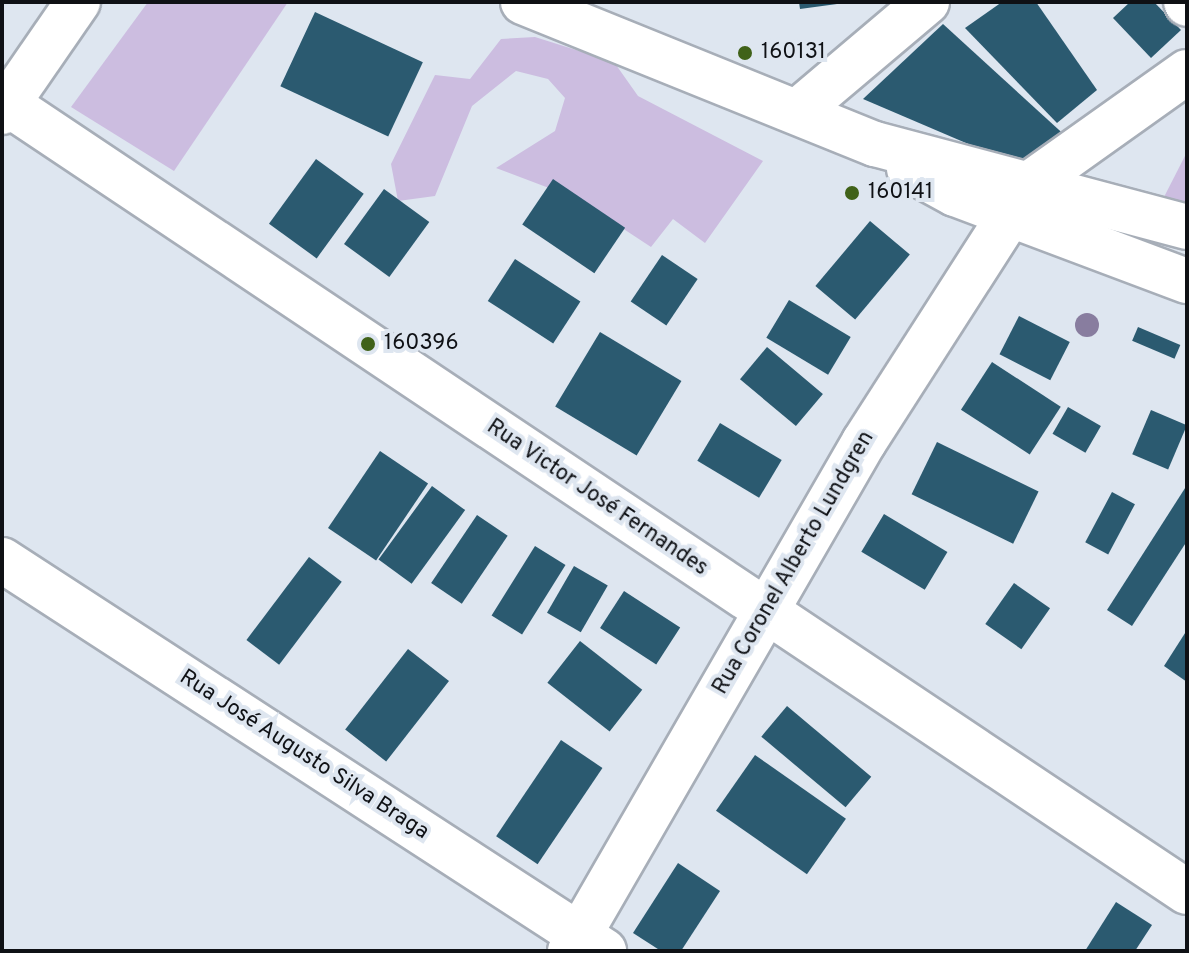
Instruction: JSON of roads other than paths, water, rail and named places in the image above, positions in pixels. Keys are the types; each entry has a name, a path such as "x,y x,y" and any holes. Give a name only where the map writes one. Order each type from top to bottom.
{"street":[{"path":"4,105 78,2"},
{"path":"523,2 875,144 1021,198 1187,281"},
{"path":"798,111 927,2"},
{"path":"1021,198 1187,72"},
{"name":"Rua Victor José Fernandes","path":"4,105 1187,892"},
{"path":"1021,198 1187,227"},
{"name":"Rua Coronel Alberto Lundgren","path":"585,945 764,612 1021,198"},
{"name":"Rua José Augusto Silva Braga","path":"2,560 585,945"}],"place":[{"name":"160131","path":"745,53"},
{"name":"160141","path":"852,193"},
{"name":"160396","path":"368,344"}]}
